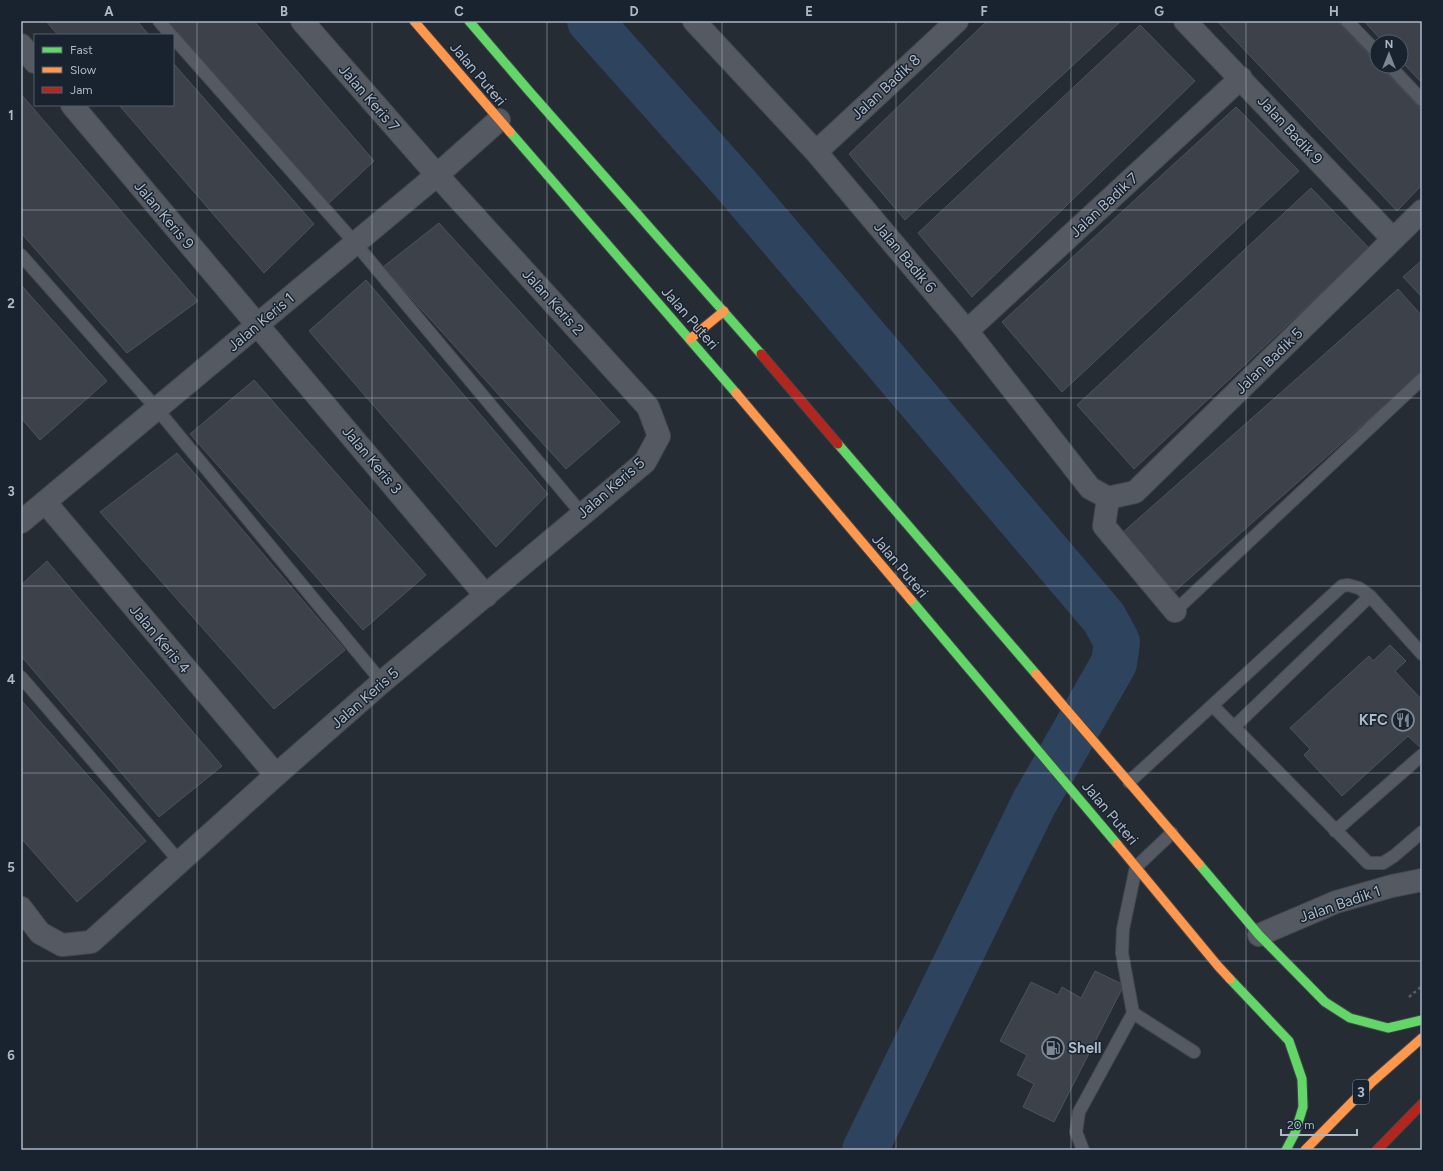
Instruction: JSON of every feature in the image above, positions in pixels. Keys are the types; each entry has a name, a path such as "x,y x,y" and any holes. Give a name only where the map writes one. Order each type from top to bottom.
{"main road":[{"name":"Jalan Puteri","path":"414,21 690,339 1079,797 1218,966 1289,1041 1302,1079 1303,1107 1295,1133 1286,1150"},
{"name":"Jalan Puteri","path":"469,21 724,311 1259,935 1325,1002 1350,1018 1388,1028 1422,1020"},
{"path":"690,339 724,311"},
{"name":"3","path":"1304,1150 1372,1082 1422,1038"},
{"path":"1377,1150 1422,1104"}],"street":[{"name":"Jalan Keris 7","path":"302,21 437,175"},
{"name":"Jalan Badik 6","path":"694,21 816,152 967,331 1090,488 1108,498"},
{"name":"Jalan Badik 8","path":"816,152 957,21"},
{"name":"Jalan Badik 9","path":"1185,21 1393,239"},
{"path":"21,45 34,61"},
{"name":"Jalan Badik 7","path":"967,331 1241,78"},
{"name":"Jalan Keris 9","path":"73,106 257,325"},
{"name":"Jalan Keris 1","path":"21,522 437,175 499,120"},
{"name":"Jalan Keris 2","path":"437,175 648,407 659,436"},
{"name":"Jalan Badik 5","path":"1108,498 1135,492 1422,211"},
{"name":"Jalan Keris 3","path":"257,325 486,596"},
{"name":"Jalan Keris 5","path":"21,908 40,934 62,945 91,942 276,775 382,682 645,462 659,436"},
{"path":"1108,498 1104,526 1175,611"},
{"name":"Jalan Keris 4","path":"45,502 276,775"},
{"name":"Jalan Badik 1","path":"1259,935 1336,902 1392,886 1422,880"}],"lane":[{"path":"159,21 170,34"},
{"path":"1347,21 1369,44"},
{"path":"174,38 355,243 582,514"},
{"path":"1398,74 1422,100"},
{"path":"21,256 157,409 382,682"},
{"path":"1175,611 1422,379"},
{"path":"1129,782 1342,586 1348,585 1359,588 1370,596 1422,654"},
{"path":"1234,727 1370,596"},
{"path":"21,677 180,862"},
{"path":"1213,706 1368,863 1383,863 1394,856 1422,832"},
{"path":"1336,830 1422,755"},
{"path":"1083,1150 1076,1132 1079,1112 1132,1013 1122,953 1123,929 1136,867 1172,833"},
{"path":"1132,1013 1194,1052"}],"path":[{"path":"1407,999 1422,986"}],"building":[{"path":"46,21 137,21 148,34 57,34"},
{"path":"165,21 254,21 374,161 327,205"},
{"path":"987,21 1121,21 905,220 849,154"},
{"path":"1217,21 1337,21 1369,55 1369,74 1388,74 1422,110 1422,185 1397,211"},
{"path":"1364,21 1422,21 1422,83 1409,69 1409,34 1376,34"},
{"path":"1140,25 1195,81 972,297 918,233"},
{"path":"174,64 314,224 264,273 120,106 174,106"},
{"path":"21,94 198,301 127,353 21,233"},
{"path":"1236,107 1299,171 1062,392 1002,322"},
{"path":"1311,188 1369,248 1134,469 1077,405"},
{"path":"439,223 620,422 566,469 383,267"},
{"path":"1422,260 1422,297 1403,277"},
{"path":"366,280 548,494 496,547 309,331"},
{"path":"21,285 107,381 40,440 21,418"},
{"path":"1398,289 1422,316 1422,372 1173,593 1121,534"},
{"path":"254,380 426,575 363,630 190,434"},
{"path":"177,453 345,650 274,709 100,512"},
{"path":"47,561 222,766 159,817 21,656 21,585"},
{"path":"1390,645 1406,661 1395,671 1422,700 1422,749 1408,736 1342,796 1304,755 1310,749 1290,728 1369,656 1373,661"},
{"path":"21,700 146,841 77,902 21,838"},
{"name":"Shell","path":"1095,971 1124,985 1054,1122 1023,1107 1034,1084 1017,1075 1027,1055 1000,1041 1031,982 1058,995 1062,987 1081,998"}],"waterway":[{"path":"590,21 737,186 1104,618 1117,642 1114,663 1034,803 865,1150"}],"traffic: fast":[{"path":"469,21 761,354"},
{"path":"510,132 736,393"},
{"path":"838,444 1036,674"},
{"path":"911,600 1117,844"},
{"path":"1199,864 1259,935 1325,1002 1350,1018 1388,1028 1422,1020"},
{"path":"1230,979 1289,1041 1302,1079 1303,1107 1295,1133 1286,1150"}],"traffic: slow":[{"path":"414,21 510,132"},
{"path":"690,339 724,311"},
{"path":"736,393 911,600"},
{"path":"1036,674 1199,864"},
{"path":"1117,844 1230,979"},
{"path":"1305,1150 1372,1082 1422,1038"}],"traffic: jam":[{"path":"761,354 838,444"},
{"path":"1377,1150 1422,1104"}],"place":[{"name":"KFC","path":"1403,720"},
{"name":"Shell","path":"1053,1048"}]}
